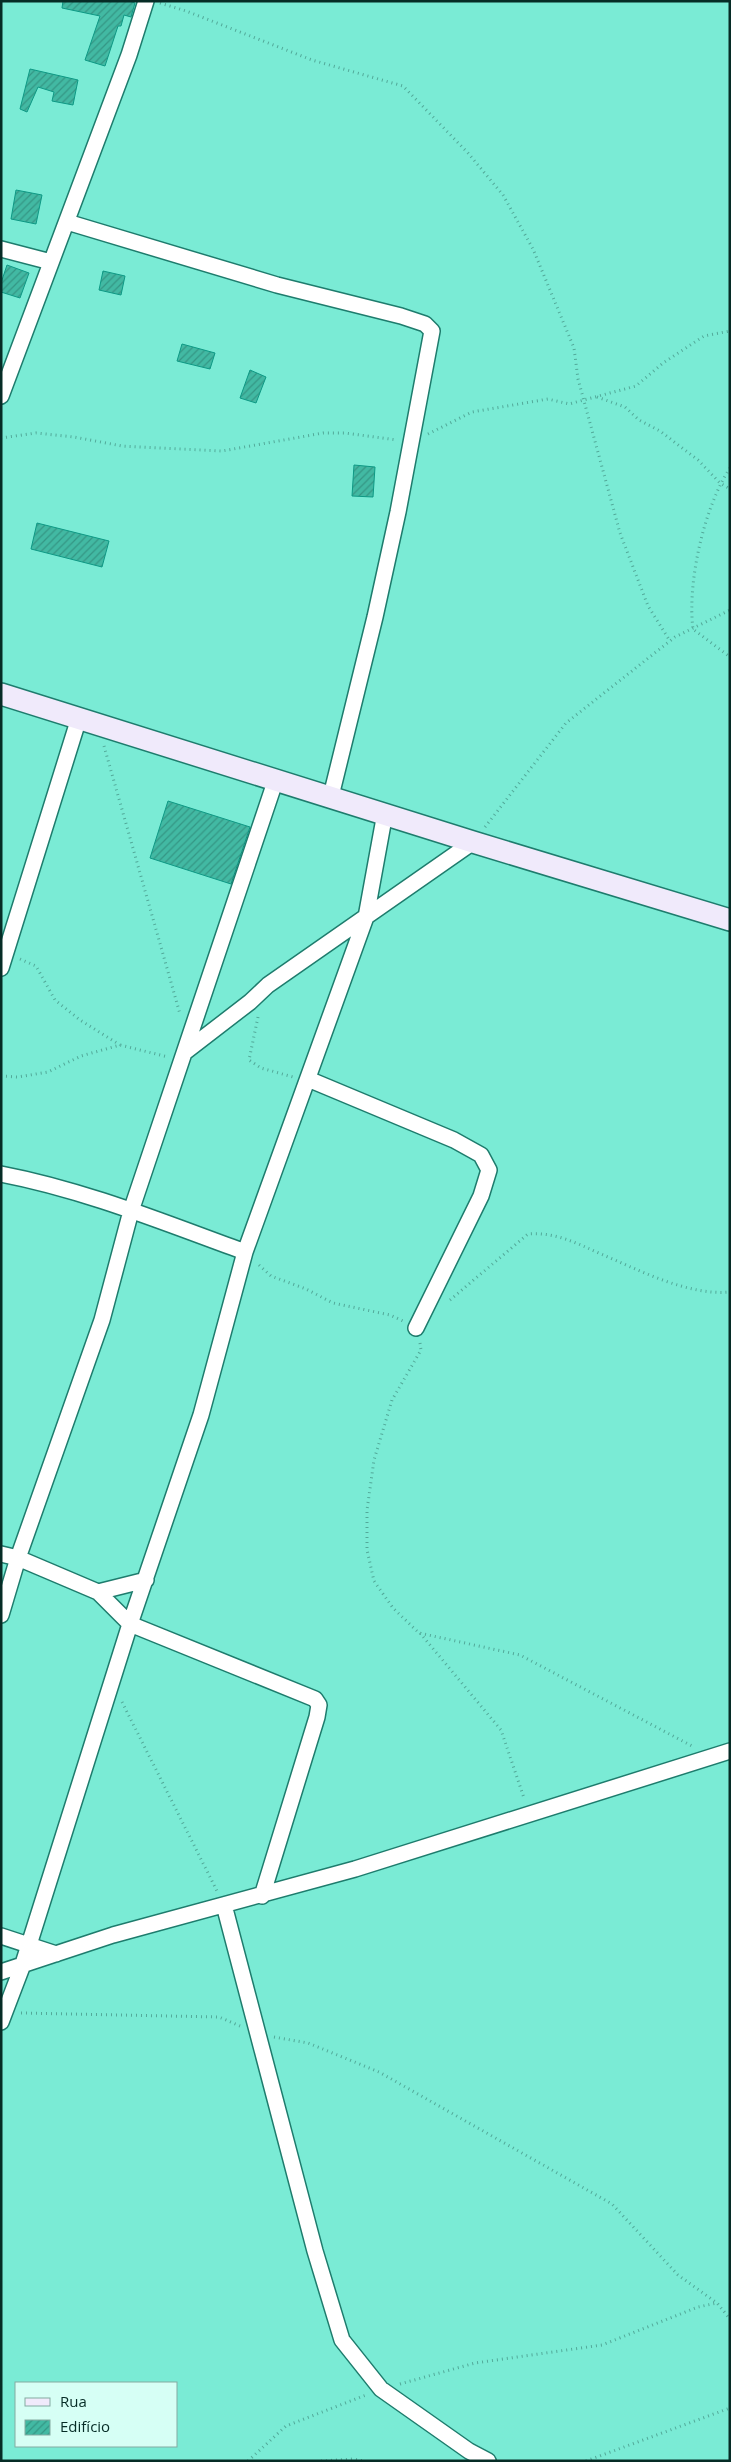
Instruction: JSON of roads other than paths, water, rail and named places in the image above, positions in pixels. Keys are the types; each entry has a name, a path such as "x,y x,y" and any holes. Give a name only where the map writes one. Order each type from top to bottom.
{"main road":[{"path":"1,694 473,842 730,920"}],"street":[{"path":"1,396 68,222 129,55 146,1"},
{"path":"68,222 277,285 425,324 432,331 375,617 331,796"},
{"path":"1,250 51,262"},
{"path":"1,968 88,721"},
{"path":"1,1615 18,1558 102,1320 131,1210 276,779"},
{"path":"3,2017 22,1966 113,1684 130,1624 201,1415 245,1252 366,917 385,813"},
{"path":"186,1051 250,1002 268,985 473,842"},
{"path":"308,1079 454,1140 481,1155 489,1170 481,1196 416,1328"},
{"path":"1,1174 58,1187 131,1210 245,1252"},
{"path":"1,1554 18,1558 98,1592 130,1624 307,1694 319,1705 262,1896"},
{"path":"98,1592 146,1580"},
{"path":"1,1972 113,1935 262,1896 355,1869 730,1751"},
{"path":"224,1905 314,2251 342,2340 381,2389 470,2451 488,2461"},
{"path":"1,1936 56,1954"}]}
